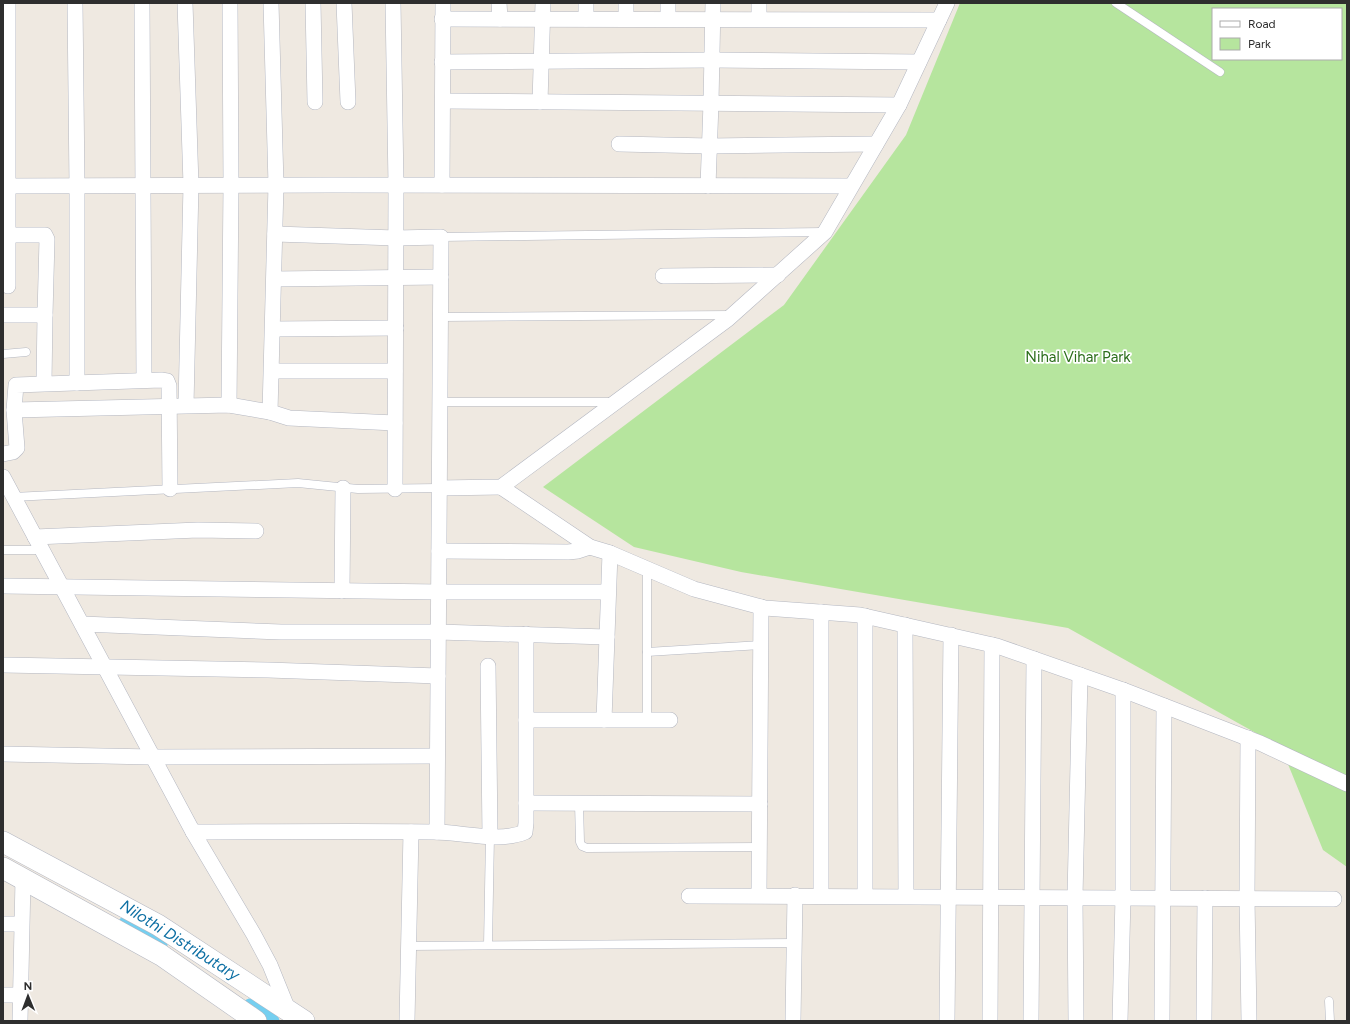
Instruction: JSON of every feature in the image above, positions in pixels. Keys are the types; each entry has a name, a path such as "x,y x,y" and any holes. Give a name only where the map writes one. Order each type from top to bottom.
{"street":[{"path":"8,3 6,47 8,286"},
{"path":"75,3 77,383"},
{"path":"142,3 144,380"},
{"path":"185,3 191,185 186,405"},
{"path":"229,405 231,185 230,3"},
{"path":"270,412 276,185 271,3"},
{"path":"313,3 315,102"},
{"path":"344,3 348,102"},
{"path":"394,3 396,185 395,489"},
{"path":"442,185 443,3"},
{"path":"499,3 500,19"},
{"path":"540,102 544,19 543,3"},
{"path":"586,3 586,19"},
{"path":"626,3 626,19"},
{"path":"668,3 668,19"},
{"path":"708,186 713,3"},
{"path":"759,3 759,19"},
{"path":"502,487 733,315 825,232 898,105 947,3"},
{"path":"442,19 939,20"},
{"path":"442,62 712,60 919,62"},
{"path":"443,101 898,105"},
{"path":"619,144 710,146 876,144"},
{"path":"6,186 851,186"},
{"path":"8,235 40,234 45,235 47,239 44,383"},
{"path":"275,234 396,238 441,237 436,832"},
{"path":"663,276 778,275"},
{"path":"274,279 441,277"},
{"path":"3,315 45,316"},
{"path":"273,329 396,328"},
{"path":"272,371 395,371"},
{"path":"3,454 13,452 17,448 14,410 9,385 144,380 167,381 169,386 170,489"},
{"path":"14,410 229,405 270,412 289,418 395,423"},
{"path":"3,478 193,832 254,935 270,965 292,1018"},
{"path":"440,488 502,487 590,547 610,553 694,589 761,607 865,616 992,645 1123,690 1248,738 1347,784"},
{"path":"342,591 343,488"},
{"path":"38,544 198,530 256,531"},
{"path":"439,550 568,552 578,551 590,547"},
{"path":"604,720 610,553"},
{"path":"3,586 439,592 608,592"},
{"path":"759,895 761,607"},
{"path":"821,612 821,895"},
{"path":"865,616 865,896"},
{"path":"82,624 281,632 438,632 607,636"},
{"path":"905,625 906,896"},
{"path":"193,832 436,832 490,836 516,836 525,832 526,634"},
{"path":"947,1021 951,635"},
{"path":"990,1021 992,645"},
{"path":"1031,1021 1034,659"},
{"path":"3,665 438,676"},
{"path":"488,666 490,836"},
{"path":"1076,1021 1076,897 1080,675"},
{"path":"1120,1021 1123,897 1123,690"},
{"path":"1162,1021 1164,706"},
{"path":"526,720 670,720"},
{"path":"1248,738 1248,1021"},
{"path":"3,754 153,757 437,756"},
{"path":"526,803 760,804"},
{"path":"406,1021 411,832"},
{"path":"3,842 158,925 292,1018"},
{"path":"3,868 162,955 236,1014 256,1021"},
{"path":"20,1021 23,879"},
{"path":"793,1021 795,895"},
{"path":"689,896 821,895 1334,898"},
{"path":"1204,1021 1205,898"},
{"path":"3,924 21,924"},
{"path":"3,995 20,995"}],"lane":[{"path":"1116,3 1220,72"},
{"path":"441,237 825,232"},
{"path":"440,317 733,315"},
{"path":"3,354 26,352"},
{"path":"440,402 617,402"},
{"path":"13,497 298,483 358,489 440,488"},
{"path":"3,550 38,544"},
{"path":"646,720 647,569"},
{"path":"647,652 761,645"},
{"path":"579,803 580,842 582,846 588,848 760,847"},
{"path":"488,945 490,836"},
{"path":"408,946 795,943"},
{"path":"1330,1001 1330,1021"}],"green space":[{"name":"Nihal Vihar Park","path":"960,3 1347,3 1347,867 1323,850 1281,747 1068,628 741,572 634,547 543,487 784,305 906,135"}],"waterway":[{"name":"Nilothi Distributary","path":"125,923 161,945"},
{"name":"Nilothi Distributary","path":"250,1005 273,1021"}]}
